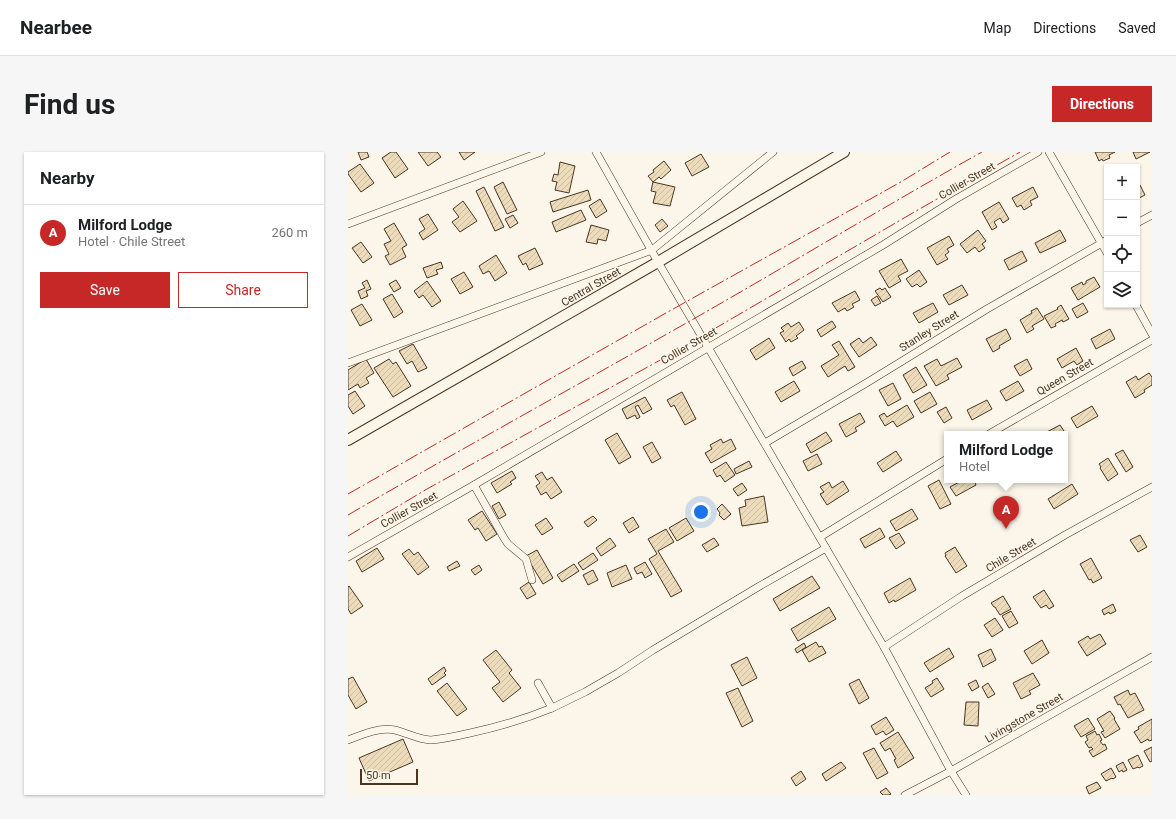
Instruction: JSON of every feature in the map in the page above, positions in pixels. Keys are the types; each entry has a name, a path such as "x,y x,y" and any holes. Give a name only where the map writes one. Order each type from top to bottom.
{"main road":[{"name":"Central Street","path":"348,440 658,262 844,152"}],"street":[{"path":"348,224 541,152"},
{"path":"596,152 658,262 884,647 966,795"},
{"path":"348,364 652,250 773,152"},
{"name":"Collier Street","path":"348,556 474,485 883,245 956,199 1038,152"},
{"path":"1049,152 1104,242"},
{"path":"1140,221 1152,215"},
{"name":"Stanley Street","path":"765,444 987,309 1104,242"},
{"path":"1138,308 1152,334"},
{"name":"Queen Street","path":"994,431 1152,340"},
{"path":"820,536 944,461"},
{"path":"474,485 508,544 526,559 532,580"},
{"name":"Chile Street","path":"884,647 962,596 1065,535 1152,487"},
{"path":"348,740 375,730 384,729 394,730 429,740 447,738 496,727 552,708 585,692 618,673 653,650 826,548"},
{"name":"Livingstone Street","path":"905,795 952,771 1152,657"},
{"path":"538,683 552,708"}],"building":[{"path":"358,152 367,152 369,157 361,160"},
{"path":"391,152 396,152 408,169 395,178 382,158"},
{"path":"418,152 437,152 441,157 428,166"},
{"path":"459,152 475,152 464,160"},
{"path":"1095,152 1115,152 1109,155 1110,158 1099,161"},
{"path":"1133,152 1150,152 1136,159"},
{"path":"701,154 709,167 692,176 685,163"},
{"path":"664,161 671,170 661,179 659,177 653,182 648,176"},
{"path":"560,162 575,166 569,193 555,190 557,182 552,181 554,174 558,175"},
{"path":"360,164 374,183 361,192 348,174 348,172"},
{"path":"503,182 517,210 507,214 494,187"},
{"path":"653,182 675,187 670,206 653,203 656,192 651,191"},
{"path":"1140,185 1145,195 1140,198"},
{"path":"484,187 504,227 495,231 476,191"},
{"path":"1033,187 1038,197 1030,201 1032,205 1024,210 1021,205 1017,207 1012,198"},
{"path":"588,190 591,200 553,212 550,202"},
{"path":"600,199 607,211 596,218 589,206"},
{"path":"463,201 477,221 460,232 452,222 459,217 453,209"},
{"path":"999,202 1009,219 1003,223 1000,218 994,222 997,227 992,230 982,212"},
{"path":"581,210 586,220 556,232 552,222"},
{"path":"428,214 438,230 423,240 419,233 425,229 419,219"},
{"path":"513,215 518,223 510,228 505,219"},
{"path":"662,219 668,226 660,232 655,225"},
{"path":"394,223 407,245 402,248 406,257 390,265 385,256 389,254 384,244 391,241 384,229"},
{"path":"591,225 609,230 606,241 598,239 597,244 586,242"},
{"path":"978,230 986,241 982,244 985,248 979,252 975,247 967,253 960,244"},
{"path":"1060,230 1066,241 1040,253 1035,243"},
{"path":"949,236 954,245 947,249 949,252 945,255 948,259 937,265 927,248"},
{"path":"361,242 372,257 363,263 352,248"},
{"path":"535,248 543,264 529,270 526,263 523,265 518,256"},
{"path":"1022,251 1027,261 1009,270 1004,260"},
{"path":"496,255 507,273 495,281 489,271 483,274 479,266"},
{"path":"901,259 908,271 898,276 901,281 889,288 879,271"},
{"path":"441,262 443,268 436,270 438,274 427,278 423,268"},
{"path":"919,270 927,282 920,287 917,284 912,287 906,279"},
{"path":"464,272 473,287 460,294 451,279"},
{"path":"1094,277 1100,287 1078,300 1071,288 1082,282 1083,285 1086,281"},
{"path":"367,280 371,289 366,291 368,296 361,299 358,291 365,288 362,283"},
{"path":"396,280 401,288 394,292 389,284"},
{"path":"427,281 441,301 432,307 423,295 419,298 414,291"},
{"path":"962,285 968,295 949,305 943,295"},
{"path":"880,288 882,290 885,288 891,297 883,302 875,291"},
{"path":"855,291 860,300 852,304 854,307 847,311 845,308 838,312 832,303"},
{"path":"392,294 403,312 394,318 383,299"},
{"path":"877,296 881,303 875,306 871,300"},
{"path":"933,303 938,312 919,323 913,313"},
{"path":"1083,303 1088,312 1077,318 1072,309"},
{"path":"362,304 372,320 360,326 351,310"},
{"path":"1061,305 1069,319 1063,322 1062,320 1055,324 1056,326 1051,328 1044,316 1058,309 1057,308"},
{"path":"1037,308 1044,319 1032,326 1034,329 1027,333 1020,320 1032,313 1031,311"},
{"path":"832,321 836,327 821,337 817,330"},
{"path":"799,322 804,330 796,336 798,338 791,342 789,339 786,342 780,333 784,331 781,328 788,323 791,327"},
{"path":"1006,329 1011,339 999,346 1000,348 993,352 986,339"},
{"path":"1110,329 1115,339 1096,349 1091,339"},
{"path":"871,337 877,345 859,357 850,344 859,338 863,343"},
{"path":"769,338 775,348 756,360 750,350"},
{"path":"839,341 855,367 848,371 845,366 828,377 821,366 839,355 832,345"},
{"path":"413,344 427,368 418,372 412,361 407,364 399,351"},
{"path":"1076,348 1083,361 1077,365 1074,361 1062,368 1057,359"},
{"path":"957,358 962,367 947,375 949,379 936,386 924,366 937,359 941,366"},
{"path":"366,359 374,373 366,378 369,383 360,388 358,384 348,390 348,370"},
{"path":"389,359 393,364 396,362 411,386 393,397 374,368"},
{"path":"1027,359 1032,369 1020,376 1014,366"},
{"path":"802,361 806,368 793,376 789,368"},
{"path":"916,367 927,385 913,393 903,375"},
{"path":"1149,373 1152,377 1152,385 1144,390 1145,392 1135,398 1126,382 1136,376 1138,380"},
{"path":"794,381 800,391 781,402 775,392"},
{"path":"1018,381 1024,391 1006,401 1000,391"},
{"path":"893,383 901,399 888,406 879,390"},
{"path":"355,391 365,406 353,414 348,406 348,395"},
{"path":"682,392 696,419 685,425 674,405 671,407 667,400"},
{"path":"930,392 937,404 921,413 914,401"},
{"path":"645,397 652,409 643,414 638,405 635,407 640,417 637,419 635,415 627,419 622,409"},
{"path":"987,400 992,409 972,420 967,410"},
{"path":"907,405 914,417 897,427 893,421 885,426 879,416 884,413 887,417"},
{"path":"1092,406 1098,416 1077,428 1071,418"},
{"path":"946,407 952,418 944,423 937,412"},
{"path":"860,413 865,422 855,428 857,431 846,437 839,424"},
{"path":"1060,425 1064,431 1049,431"},
{"path":"826,432 832,441 811,453 806,444"},
{"path":"617,433 631,457 619,464 605,440"},
{"path":"721,439 723,443 731,439 736,449 711,463 705,453 712,449 710,445"},
{"path":"652,442 661,458 652,463 643,447"},
{"path":"1123,450 1133,467 1126,472 1115,454"},
{"path":"896,451 902,460 883,472 877,463"},
{"path":"817,454 822,464 808,471 803,461"},
{"path":"1108,458 1118,474 1108,481 1099,464"},
{"path":"749,461 752,467 736,474 734,469"},
{"path":"726,462 735,475 725,482 720,475 717,477 713,470"},
{"path":"512,471 516,478 510,482 512,484 497,493 491,483"},
{"path":"542,472 547,480 552,477 562,492 551,499 546,492 541,495 536,486 540,483 535,476"},
{"path":"939,480 951,504 940,509 928,486"},
{"path":"843,481 849,491 827,505 820,494 824,492 820,487 829,482 832,488"},
{"path":"742,483 747,490 738,496 733,489"},
{"path":"957,483 975,483 976,485 956,496 950,487"},
{"path":"1072,484 1078,494 1054,509 1048,499"},
{"path":"764,496 768,522 742,526 739,508 746,506 745,500"},
{"path":"499,502 506,515 499,519 492,506"},
{"path":"722,504 731,514 724,520 719,515 720,513 717,509"},
{"path":"912,509 918,519 896,531 890,521"},
{"path":"482,511 497,534 486,541 478,528 475,530 468,520"},
{"path":"593,516 597,520 588,527 584,522"},
{"path":"633,517 639,527 629,533 623,523"},
{"path":"546,518 553,528 542,535 535,525"},
{"path":"686,518 694,531 677,541 669,528"},
{"path":"880,528 885,537 865,548 860,539"},
{"path":"666,529 674,542 658,551 682,591 671,597 649,559 657,554 648,539"},
{"path":"899,533 905,543 896,549 889,538"},
{"path":"1140,535 1147,547 1138,552 1130,540"},
{"path":"610,538 616,546 601,556 596,548"},
{"path":"714,538 719,545 707,552 702,545"},
{"path":"955,547 967,566 956,573 945,556 945,553"},
{"path":"377,548 384,559 362,572 356,561"},
{"path":"409,549 414,555 418,552 429,567 418,575 402,554"},
{"path":"537,550 553,578 543,584 526,556"},
{"path":"593,553 598,560 583,570 578,563"},
{"path":"1091,558 1102,578 1093,583 1091,579 1089,580 1080,564"},
{"path":"457,561 460,566 449,571 447,567"},
{"path":"645,562 652,574 645,578 642,572 637,574 634,568"},
{"path":"574,564 579,571 562,582 557,575"},
{"path":"479,565 482,570 475,575 471,570"},
{"path":"626,565 632,579 612,587 607,573"},
{"path":"593,570 598,580 588,585 583,575"},
{"path":"812,576 820,588 780,611 773,599"},
{"path":"910,578 916,590 895,602 894,600 889,603 884,593"},
{"path":"529,582 536,594 527,599 520,588"},
{"path":"349,586 363,606 351,614 348,609"},
{"path":"1044,590 1054,606 1049,609 1046,605 1041,608 1033,597"},
{"path":"1003,596 1011,609 1000,615 991,603"},
{"path":"1113,604 1116,611 1110,614 1109,612 1104,615 1102,610"},
{"path":"829,607 836,619 798,641 791,629"},
{"path":"1011,611 1018,623 1009,628 1002,616"},
{"path":"995,618 1003,630 992,637 984,625"},
{"path":"1100,634 1106,644 1087,656 1078,642 1088,636 1090,639"},
{"path":"1042,640 1049,653 1032,664 1024,651"},
{"path":"816,642 819,647 822,646 826,653 809,662 802,650"},
{"path":"804,643 806,647 797,653 795,649"},
{"path":"949,648 954,657 930,672 924,663"},
{"path":"991,649 996,660 983,667 978,655"},
{"path":"496,650 512,670 509,673 521,688 503,702 492,688 500,682 483,660"},
{"path":"747,657 757,678 742,686 731,665"},
{"path":"444,667 446,671 444,673 446,675 432,685 428,679"},
{"path":"1033,673 1040,685 1029,691 1031,694 1021,699 1013,683"},
{"path":"353,677 367,702 356,709 348,695 348,679"},
{"path":"937,678 944,689 931,697 925,688 933,683 932,681"},
{"path":"859,679 869,698 859,704 849,684"},
{"path":"976,680 979,687 972,691 968,684"},
{"path":"447,683 467,709 457,716 437,691"},
{"path":"988,683 995,694 988,698 982,687"},
{"path":"738,688 753,721 742,727 726,693"},
{"path":"1128,690 1130,695 1135,693 1144,710 1128,718 1114,697"},
{"path":"966,702 979,702 978,726 964,725"},
{"path":"1110,711 1120,729 1105,738 1101,732 1104,731 1097,719"},
{"path":"886,717 894,730 886,735 883,731 876,735 871,726"},
{"path":"1088,718 1095,729 1081,737 1074,726"},
{"path":"1152,719 1152,740 1149,741 1148,739 1141,743 1134,732 1139,729 1138,727"},
{"path":"1095,731 1097,735 1099,734 1102,740 1100,741 1103,745 1105,744 1107,749 1093,757 1089,751 1093,749 1091,747 1089,748 1085,742 1088,740 1086,736"},
{"path":"898,732 914,758 898,768 894,760 896,759 890,748 885,751 880,743"},
{"path":"403,739 413,762 369,781 359,758"},
{"path":"1152,747 1152,761 1150,762 1144,751"},
{"path":"874,748 888,773 877,779 863,753"},
{"path":"1138,755 1143,766 1133,769 1128,760"},
{"path":"841,762 846,768 826,781 822,774"},
{"path":"1123,762 1127,770 1123,772 1122,770 1119,772 1116,766"},
{"path":"1111,768 1116,777 1106,781 1101,774"},
{"path":"801,771 806,779 796,786 791,778"},
{"path":"1097,782 1101,788 1089,794 1086,787"},
{"path":"886,788 891,794 883,795 880,792"}],"power":[{"path":"348,494 666,313 899,183 950,152"},
{"path":"348,515 713,308 982,152"},
{"path":"348,536 427,489 673,353 1020,152"}],"place":[{"name":"Milford Lodge","path":"1006,529"}]}
